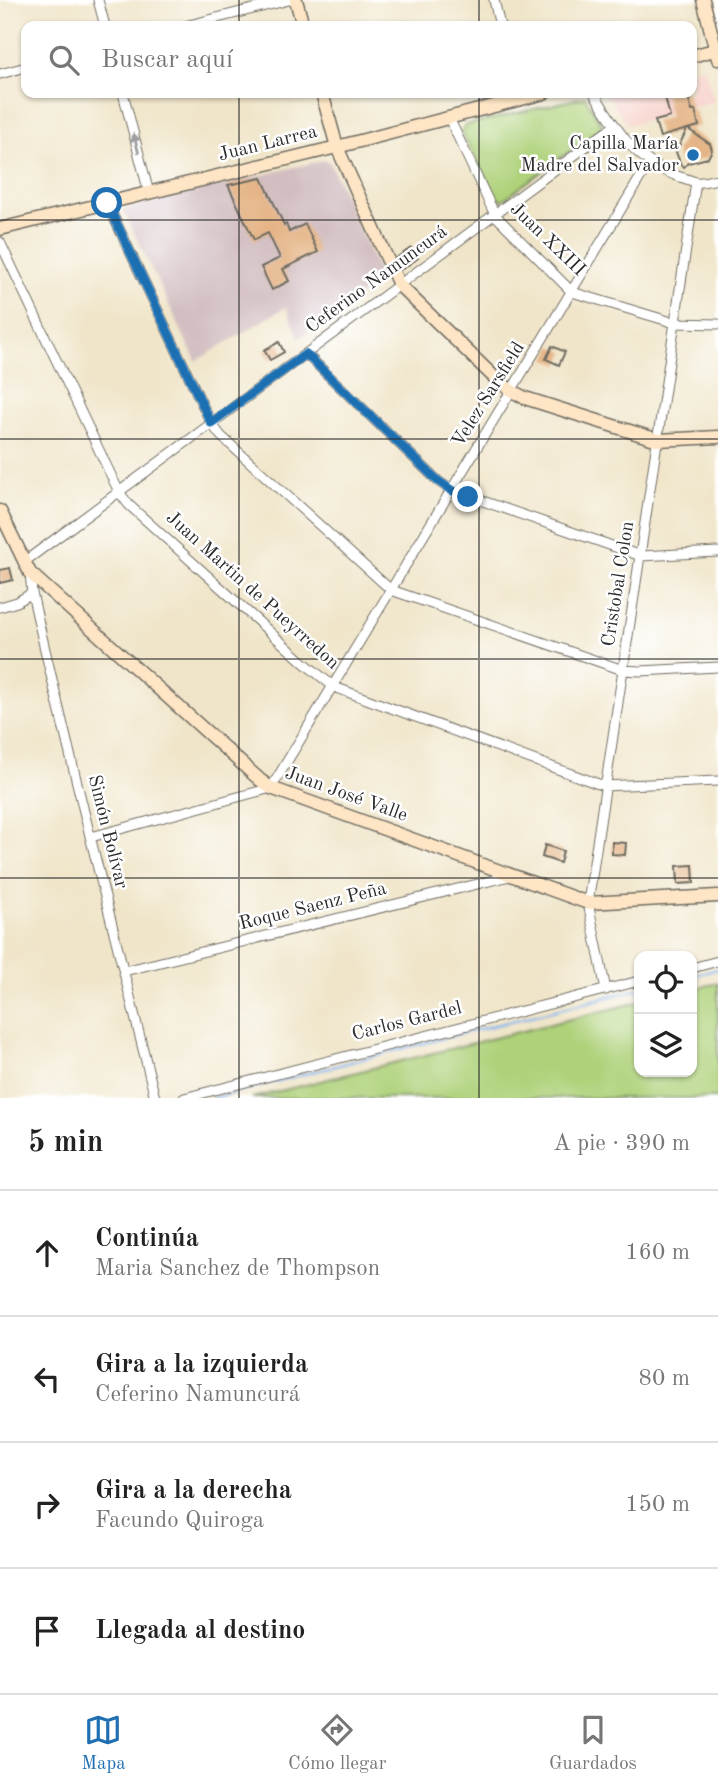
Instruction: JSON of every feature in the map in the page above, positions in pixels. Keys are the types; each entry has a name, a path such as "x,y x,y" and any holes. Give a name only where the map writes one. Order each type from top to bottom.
{"street":[{"path":"98,0 104,21"},
{"path":"205,21 289,0"},
{"path":"296,0 302,21"},
{"path":"494,0 499,21"},
{"path":"697,55 717,53 703,0"},
{"path":"0,74 21,68"},
{"path":"123,98 149,192"},
{"path":"323,98 337,147 399,285 498,380 525,398 658,440 718,437"},
{"name":"Juan Larrea","path":"0,229 337,147 449,118 511,98"},
{"path":"597,98 614,126 649,163 670,174 696,182 718,179"},
{"name":"Juan XXIII","path":"449,118 495,215 572,292 675,323 718,324"},
{"name":"Ceferino Namuncurá","path":"27,568 119,492 614,126"},
{"name":"Velez Sarsfield","path":"271,788 649,163"},
{"name":"Cristobal Colon","path":"606,990 588,902 696,182"},
{"path":"107,203 211,423 221,436 391,590 623,670 718,667"},
{"name":"Juan Martin de Pueyrredon","path":"0,242 119,492 129,505 334,687 604,786 718,782"},
{"path":"306,354 438,481 451,490 641,556 718,552"},
{"name":"Juan José Valle","path":"0,511 27,568 271,788 588,902 718,896"},
{"name":"Simón Bolívar","path":"27,568 67,747 155,1098"},
{"path":"0,607 17,602 32,593"},
{"path":"91,837 271,788"},
{"name":"Roque Saenz Peña","path":"124,971 510,876"},
{"path":"697,967 718,961"},
{"name":"Carlos Gardel","path":"184,1098 634,982"}],"shaded area":[{"path":"704,67 714,101 628,125 609,98 697,98 697,69"},
{"path":"325,160 330,163 382,279 299,338 286,307 196,361 123,210"}],"green space":[{"path":"586,98 603,127 503,200 497,198 461,132 466,125"},
{"path":"718,983 718,1098 252,1098 634,1003 634,1077 697,1077 697,988"}],"building":[{"path":"665,98 688,98 699,126 688,129 710,144 712,150 708,158 688,163 684,167 681,165 676,152 687,129 660,137 655,121 670,117"},
{"path":"262,178 289,232 305,224 318,252 283,269 289,281 272,290 261,267 280,258 268,233 254,240 228,185"},
{"path":"411,248 418,258 402,269 396,258"},
{"path":"279,342 284,352 270,360 264,350"},
{"path":"552,346 565,352 559,365 546,359"},
{"path":"10,568 13,580 0,583 0,570"},
{"path":"612,842 626,843 625,855 612,854"},
{"path":"545,845 563,851 560,863 542,857"},
{"path":"693,865 694,883 678,884 677,866"}],"waterway":[{"path":"697,975 718,969"},
{"path":"213,1098 634,990"}],"place":[{"name":"Capilla María Madre del Salvador","path":"693,155"}],"route":[{"path":"107,203 211,423 306,354 438,481 468,497"}]}
